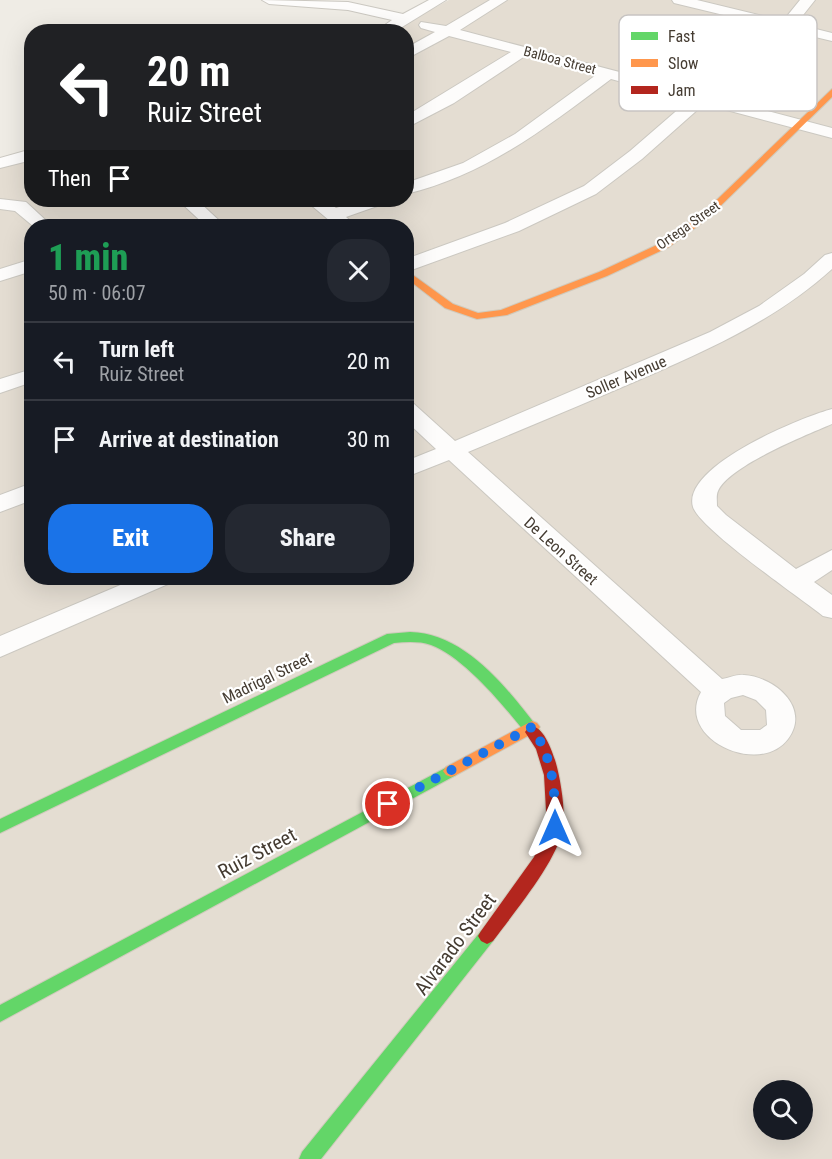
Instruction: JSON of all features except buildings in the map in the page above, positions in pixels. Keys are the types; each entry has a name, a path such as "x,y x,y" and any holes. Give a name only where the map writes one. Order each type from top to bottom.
{"street":[{"path":"269,0 365,9 405,19"},
{"path":"396,24 439,0"},
{"path":"414,51 500,0"},
{"path":"679,0 741,15"},
{"path":"795,15 807,0"},
{"name":"Balboa Street","path":"426,25 619,77"},
{"path":"817,33 832,37"},
{"path":"414,119 448,100 523,51"},
{"path":"414,186 469,167 521,138 609,74"},
{"name":"Ortega Street","path":"817,107 832,92"},
{"path":"414,263 512,227 590,189 636,155 686,111"},
{"name":"Balboa Street","path":"750,111 832,133"},
{"name":"Ortega Street","path":"414,279 449,306 477,316 503,313 603,273 664,245 703,218 731,194 812,111"},
{"path":"0,163 24,156"},
{"path":"0,204 20,206 35,219"},
{"path":"195,207 208,219"},
{"path":"323,207 338,219"},
{"path":"333,215 356,207"},
{"name":"Soller Avenue","path":"414,467 713,340 772,307 813,279 832,260"},
{"path":"0,275 24,268"},
{"path":"0,386 24,378"},
{"name":"De Leon Street","path":"414,416 717,691"},
{"path":"832,416 738,460 718,473 709,484 705,494 705,506 717,521 832,609"},
{"path":"0,504 24,494"},
{"path":"795,581 832,559"},
{"path":"0,646 143,585"},
{"name":"Madrigal Street","path":"0,826 392,638 412,635 441,642 458,653 532,727"},
{"name":"Ruiz Street","path":"0,1014 532,727"},
{"name":"Alvarado Street","path":"309,1159 478,949 533,872 546,849 555,828 553,774 545,748 532,727"}],"shaded area":[{"path":"449,0 832,0 832,1159 0,1159 0,167 24,160 24,207 414,207 414,24 405,24"}],"traffic: fast":[{"path":"0,826 392,638 427,639 450,648 490,682 533,732"},
{"path":"0,1014 451,771"},
{"path":"309,1159 487,936"}],"traffic: slow":[{"path":"817,107 832,92"},
{"path":"414,279 449,306 477,316 503,313 603,274 665,245 703,218 813,111"},
{"path":"451,771 532,727"}],"traffic: jam":[{"path":"487,936 541,861 555,828 552,775 543,748 533,732"}],"route":[{"path":"388,804 532,727 545,748 553,774 555,828"}]}
